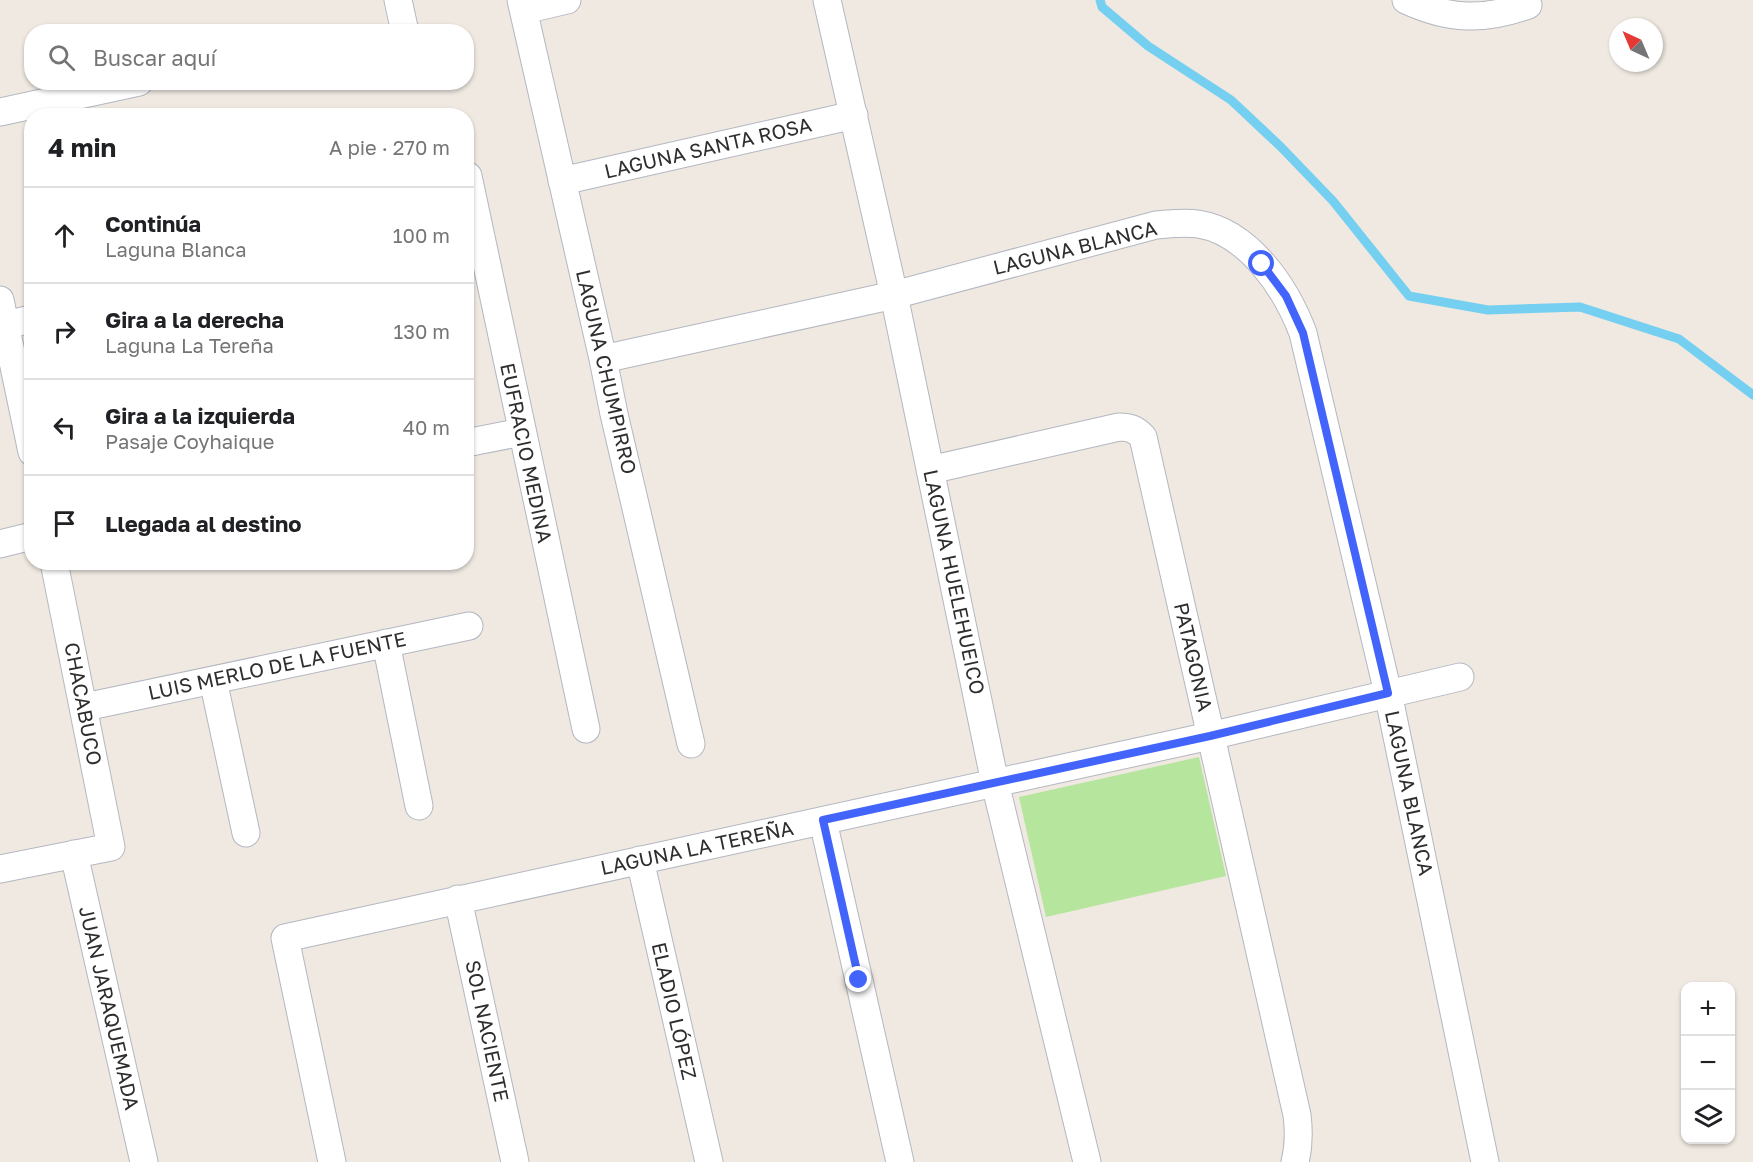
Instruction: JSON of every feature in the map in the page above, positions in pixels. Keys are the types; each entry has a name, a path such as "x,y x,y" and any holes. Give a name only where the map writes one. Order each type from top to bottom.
{"street":[{"path":"397,24 398,0"},
{"path":"522,5 567,0"},
{"name":"LAGUNA HUELEHUEICO","path":"827,0 894,295 995,783 1087,1162"},
{"path":"1406,0 1435,11 1459,16 1482,17 1506,13 1528,5"},
{"name":"LAGUNA CHUMPIRRO","path":"522,5 691,744"},
{"path":"0,112 102,90"},
{"name":"LAGUNA SANTA ROSA","path":"562,181 854,115"},
{"name":"LAGUNA BLANCA","path":"603,359 894,295 1156,225 1197,224 1232,238 1248,250 1262,264 1286,296 1303,333 1388,693 1485,1162"},
{"name":"EUFRACIO MEDINA","path":"474,232 522,432 586,729"},
{"path":"24,317 3,312 24,413"},
{"name":"PATAGONIA","path":"930,470 1119,427 1128,427 1143,437 1297,1115 1299,1147 1295,1162"},
{"path":"474,441 522,432"},
{"path":"0,544 24,539"},
{"name":"CHACABUCO","path":"56,570 85,707 111,846 74,854"},
{"name":"LUIS MERLO DE LA FUENTE","path":"85,707 469,626"},
{"path":"386,644 419,806"},
{"name":"LAGUNA LA TEREÑA","path":"332,1162 285,938 1210,736 1460,676"},
{"path":"213,680 246,833"},
{"path":"823,820 900,1162"},
{"path":"0,869 74,854"},
{"name":"JUAN JARAQUEMADA","path":"74,854 144,1162"},
{"name":"ELADIO LÓPEZ","path":"640,860 709,1162"},
{"name":"SOL NACIENTE","path":"458,899 515,1162"}],"green space":[{"path":"1199,757 1226,876 1046,917 1019,797"}],"waterway":[{"path":"1100,0 1102,7 1148,46 1231,100 1281,147 1333,201 1409,296 1488,310 1580,307 1679,339 1753,395"}],"route":[{"path":"859,980 823,820 1210,736 1388,693 1303,333 1286,296 1262,264"}]}
